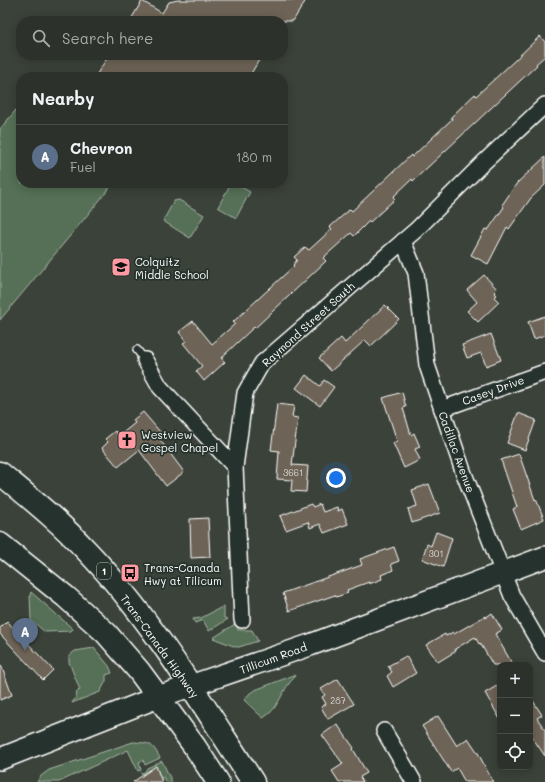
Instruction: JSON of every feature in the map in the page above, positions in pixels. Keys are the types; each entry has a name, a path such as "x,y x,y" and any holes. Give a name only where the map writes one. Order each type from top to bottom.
{"highway":[{"name":"Trans-Canada Highway","path":"0,473 52,516 86,550 147,623 252,782"},
{"path":"0,544 66,597 106,634 158,697 218,782"}],"main road":[{"name":"Tillicum Road","path":"0,759 158,697 310,645 545,557"}],"street":[{"name":"Raymond Street South","path":"242,620 235,467 245,393 262,363 403,241 545,105"},
{"name":"Cadillac Avenue","path":"403,241 416,273 427,365 463,471 512,596 545,653"},
{"path":"141,355 160,387 235,467"},
{"name":"Casey Drive","path":"442,409 545,372"},
{"path":"384,731 414,782"}],"green space":[{"path":"16,110 16,188 110,188 0,320 0,129"},
{"path":"228,188 243,188 250,192 236,218 218,207"},
{"path":"179,200 204,215 190,238 163,221 174,201"},
{"path":"31,592 73,629 71,631 45,632 31,620"},
{"path":"224,606 224,618 228,619 209,631 203,620 195,623 193,619 201,618"},
{"path":"235,624 237,625 238,630 252,630 258,641 236,647 213,638"},
{"path":"94,648 109,666 112,673 106,675 106,681 100,692 72,703 76,697 77,691 80,690 69,662 69,656 75,651"},
{"path":"294,675 295,677 286,687 277,704 269,714 263,718 244,700 255,690"},
{"path":"133,742 150,745 155,749 160,758 145,765 143,760 139,762 141,770 138,771 128,750 59,782 37,782 41,776 49,770"},
{"path":"162,761 172,782 166,782 163,777 161,779 156,766 142,775 141,773 145,772 147,768"}],"building":[{"path":"178,0 306,0 293,21 288,21 288,16 133,16 142,1 162,13 169,2"},
{"path":"540,36 545,42 545,56 536,64 537,65 413,181 412,179 393,197 395,199 370,222 369,221 354,236 351,233 323,258 326,261 221,358 225,362 204,381 196,371 202,366 183,343 186,341 179,332 193,321 212,344 235,324 233,322 294,266 293,265 297,260 294,257 305,247 309,250 332,229 330,227 350,209 352,211 411,155 412,157 452,119 451,117 475,94 476,96"},
{"path":"106,60 259,60 252,72 98,72"},
{"path":"545,157 545,185 531,198 509,229 507,227 488,264 471,255 485,229 488,230 504,207 502,205 517,183"},
{"path":"484,275 497,289 494,292 497,295 494,297 499,302 478,322 467,311 477,302 467,290"},
{"path":"385,305 399,319 371,346 365,340 331,371 319,358 341,338 345,343"},
{"path":"545,316 545,335 534,339 528,322"},
{"path":"491,334 501,360 486,366 481,353 467,358 462,345"},
{"path":"306,375 320,386 324,380 334,387 320,406 296,388"},
{"path":"402,392 406,407 403,408 411,435 414,433 420,447 415,449 420,460 404,468 393,443 397,441 383,398"},
{"path":"277,404 294,406 292,417 298,418 292,465 308,466 306,492 291,491 292,480 277,479 279,451 271,450"},
{"path":"143,412 161,433 157,436 184,472 166,486 139,450 118,467 102,448 108,442 105,439 115,431 119,436 135,423 133,420"},
{"path":"518,413 536,420 525,450 507,443"},
{"path":"519,454 535,500 536,499 544,519 521,529 513,509 517,507 501,460"},
{"path":"429,484 440,513 412,523 408,509 417,506 412,490"},
{"path":"311,504 313,507 320,504 323,512 337,507 338,511 342,509 348,524 324,533 320,524 310,528 308,522 286,530 280,516"},
{"path":"208,518 210,557 191,558 190,519"},
{"path":"436,532 452,538 443,567 422,559 427,544 431,546"},
{"path":"394,547 399,561 391,564 393,570 381,575 382,579 347,590 348,593 336,597 335,595 289,611 283,593 362,565 360,559"},
{"path":"492,613 502,630 495,634 511,662 497,662 497,665 493,665 475,637 455,649 456,651 438,662 426,645 445,634 446,636 453,632 454,634 485,616 485,618"},
{"path":"7,621 53,670 43,680 0,634 0,628"},
{"path":"406,656 416,673 393,687 387,676 392,672 388,666"},
{"path":"1,665 12,695 0,700 0,666"},
{"path":"338,679 354,704 328,719 321,707 326,704 322,697 325,695 321,689"},
{"path":"497,686 497,714 485,693"},
{"path":"533,701 542,715 537,718 545,730 545,756 533,738"},
{"path":"438,716 457,746 468,738 478,753 493,782 465,782 457,768 451,772 422,726"},
{"path":"337,724 354,748 353,749 367,773 360,777 363,782 339,782 332,771 343,764 322,735"},
{"path":"156,766 162,782 133,782"}],"place":[{"name":"Colquitz Middle School","path":"121,267"},
{"name":"Westview Gospel Chapel","path":"127,440"},
{"name":"Trans-Canada Hwy at Tilicum","path":"130,573"},
{"name":"Chevron","path":"25,651"}]}
